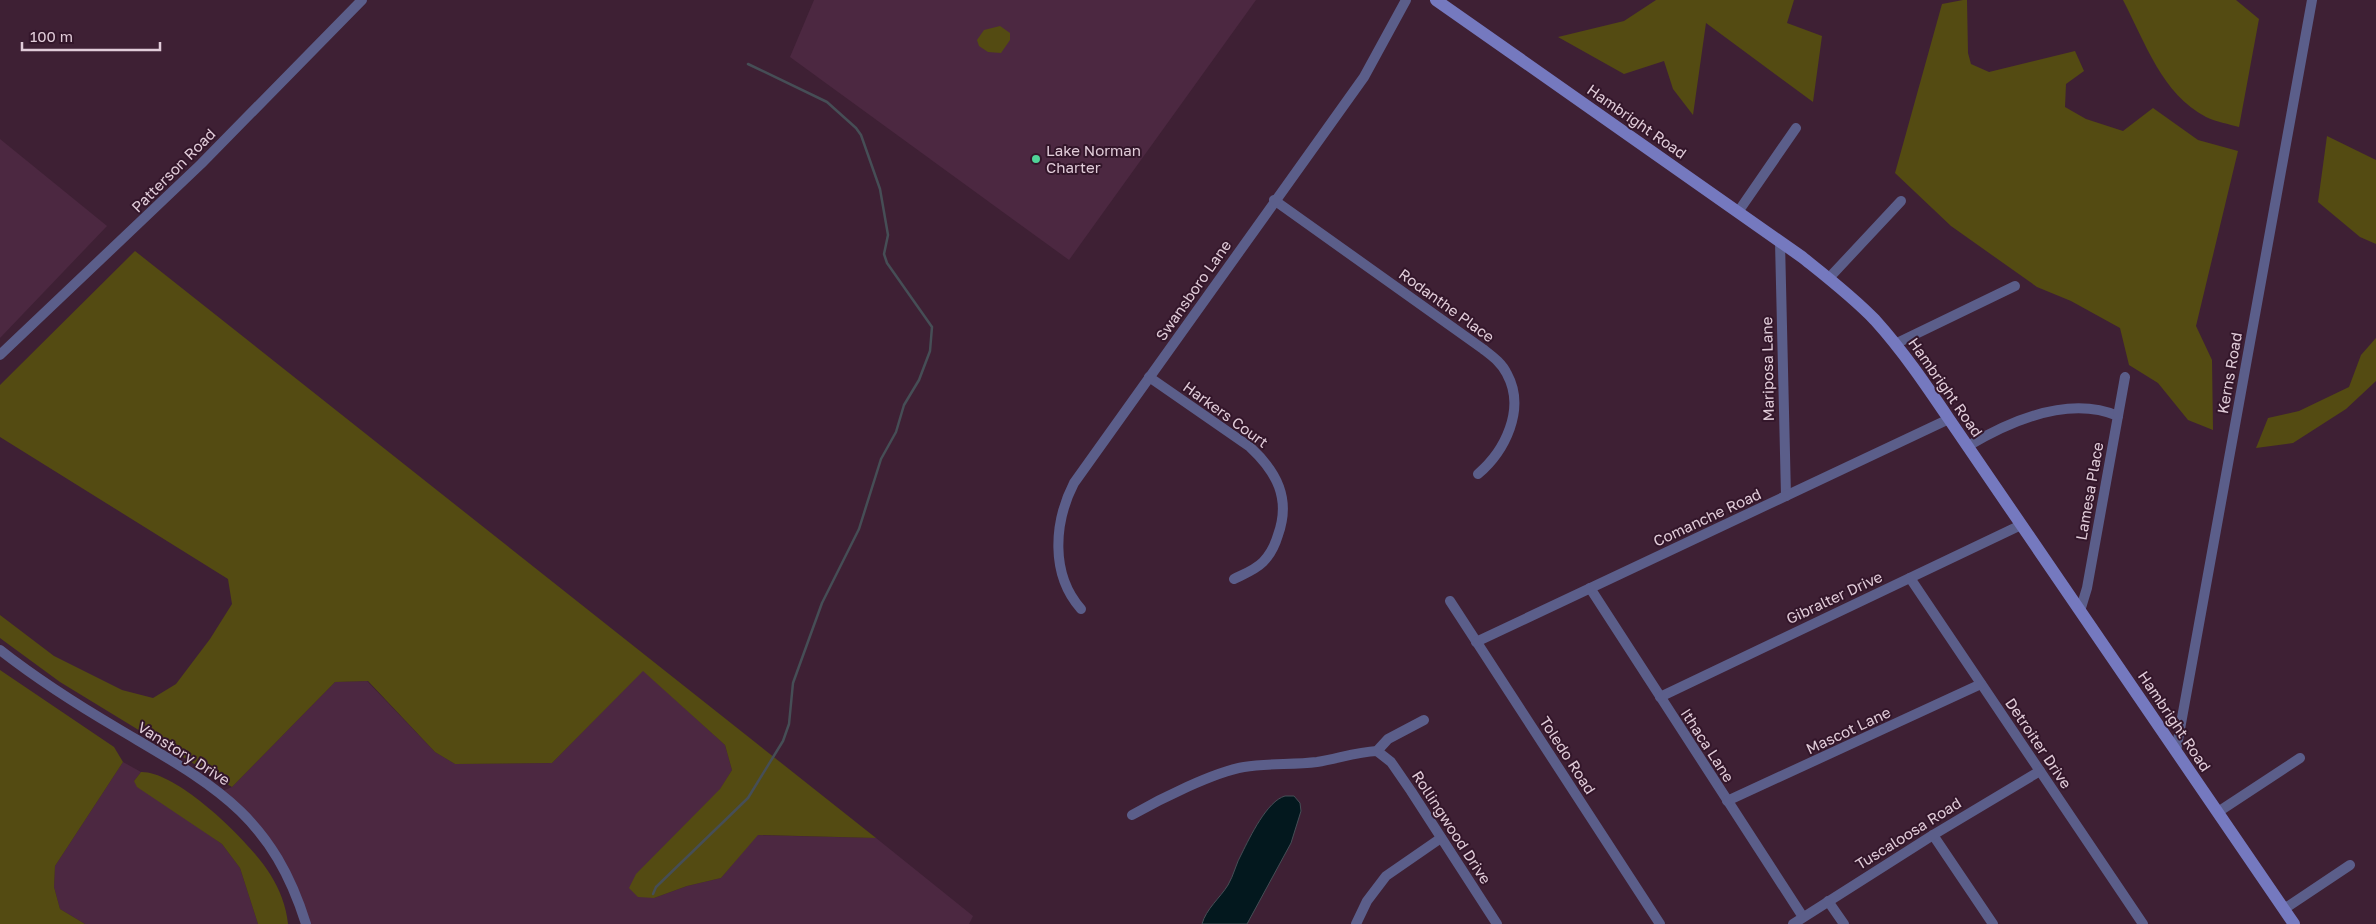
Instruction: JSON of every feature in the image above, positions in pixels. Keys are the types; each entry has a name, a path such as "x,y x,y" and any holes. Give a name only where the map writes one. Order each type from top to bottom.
{"main road":[{"name":"Hambright Road","path":"1436,0 1780,242 1829,278 1860,305 1895,344 1968,446 2294,924"}],"street":[{"name":"Patterson Road","path":"0,356 201,164 362,0"},
{"name":"Swansboro Lane","path":"1081,609 1068,591 1061,568 1058,539 1063,510 1074,484 1274,200 1364,76 1406,0"},
{"name":"Kerns Road","path":"2176,751 2312,0"},
{"path":"1738,212 1796,128"},
{"name":"Rodanthe Place","path":"1274,200 1483,349 1502,366 1512,385 1514,410 1512,425 1502,448 1478,474"},
{"path":"1829,278 1901,201"},
{"name":"Mariposa Lane","path":"1780,242 1786,496"},
{"path":"1895,344 2015,286"},
{"name":"Lamesa Place","path":"2080,611 2087,588 2125,376"},
{"name":"Harkers Court","path":"1149,377 1250,447 1265,461 1277,480 1284,503 1283,516 1275,544 1264,561 1234,579"},
{"path":"1968,446 2004,426 2047,412 2081,409 2118,416"},
{"name":"Comanche Road","path":"1476,642 1949,419"},
{"name":"Gibralter Drive","path":"1660,697 2021,525"},
{"name":"Detroiter Drive","path":"1910,578 2143,924"},
{"name":"Ithaca Lane","path":"1590,588 1803,917"},
{"name":"Toledo Road","path":"1450,601 1660,924"},
{"name":"Vanstory Drive","path":"0,650 81,707 220,792 250,820 280,860 298,898 306,924"},
{"name":"Mascot Lane","path":"1727,802 1981,684"},
{"path":"1132,815 1224,772 1241,767 1260,764 1301,764 1360,752 1376,751 1388,739 1424,720"},
{"name":"Rollingwood Drive","path":"1376,751 1391,762 1497,924"},
{"path":"2218,812 2300,758"},
{"name":"Tuscaloosa Road","path":"1793,924 1933,835 2040,771"},
{"path":"1933,835 1994,924"},
{"path":"1356,924 1372,893 1386,876 1441,838"},
{"path":"2284,909 2350,865"},
{"path":"1828,901 1844,924"}],"shaded area":[{"name":"Lake Norman Charter","path":"814,0 1256,0 1069,260 790,57"},
{"path":"1656,0 1794,0 1787,23 1822,36 1813,102 1706,23 1693,115 1673,89 1664,61 1624,74 1558,37 1624,21"},
{"path":"1967,0 1968,53 1971,64 1989,72 2075,51 2084,71 2066,84 2065,107 2086,119 2123,131 2153,108 2198,140 2238,151 2196,326 2212,360 2213,430 2188,420 2158,383 2129,365 2120,328 2071,301 2037,287 1951,226 1895,173 1942,4"},
{"path":"2123,0 2236,0 2259,19 2239,127 2206,117 2178,95 2156,66"},
{"path":"1000,26 1010,33 1010,40 1001,53 988,52 979,46 977,40 984,30"},
{"path":"2327,136 2376,160 2376,244 2360,237 2318,202"},
{"path":"0,139 107,226 0,338"},
{"path":"135,251 876,838 758,835 721,878 687,886 654,898 638,897 629,888 636,874 720,789 732,770 725,745 643,671 552,763 455,764 435,752 368,681 335,682 232,787 60,682 0,638 0,615 54,656 122,690 153,698 176,684 210,639 232,604 228,579 0,437 0,385"},
{"path":"2376,338 2376,381 2346,409 2293,443 2256,448 2268,418 2299,411 2349,387 2361,355"},
{"path":"0,670 114,747 123,762 55,866 54,887 60,909 85,924 0,924"},
{"path":"643,670 725,745 732,770 654,898 687,886 721,878 757,835 876,838 973,916 969,924 306,924 289,877 220,792 232,787 335,682 367,681 435,752 455,764 552,763"},
{"path":"123,762 141,772 134,781 222,844 240,868 258,924 85,924 60,909 54,887 55,866"},
{"path":"141,772 156,775 174,783 213,811 231,828 261,861 270,874 282,898 288,924 258,924 240,868 222,844 137,787 134,781"}],"water":[{"path":"1285,796 1294,796 1300,803 1301,811 1291,843 1247,924 1202,924 1210,908 1228,885 1240,857 1260,820 1278,799"}],"waterway":[{"path":"653,894 656,887 748,798 783,741 789,724 793,683 822,603 859,529 881,459 896,432 904,405 919,380 930,351 932,327 887,263 884,254 888,235 880,189 861,135 856,128 827,102 748,64"}],"place":[{"name":"Lake Norman Charter","path":"1036,159"}]}
